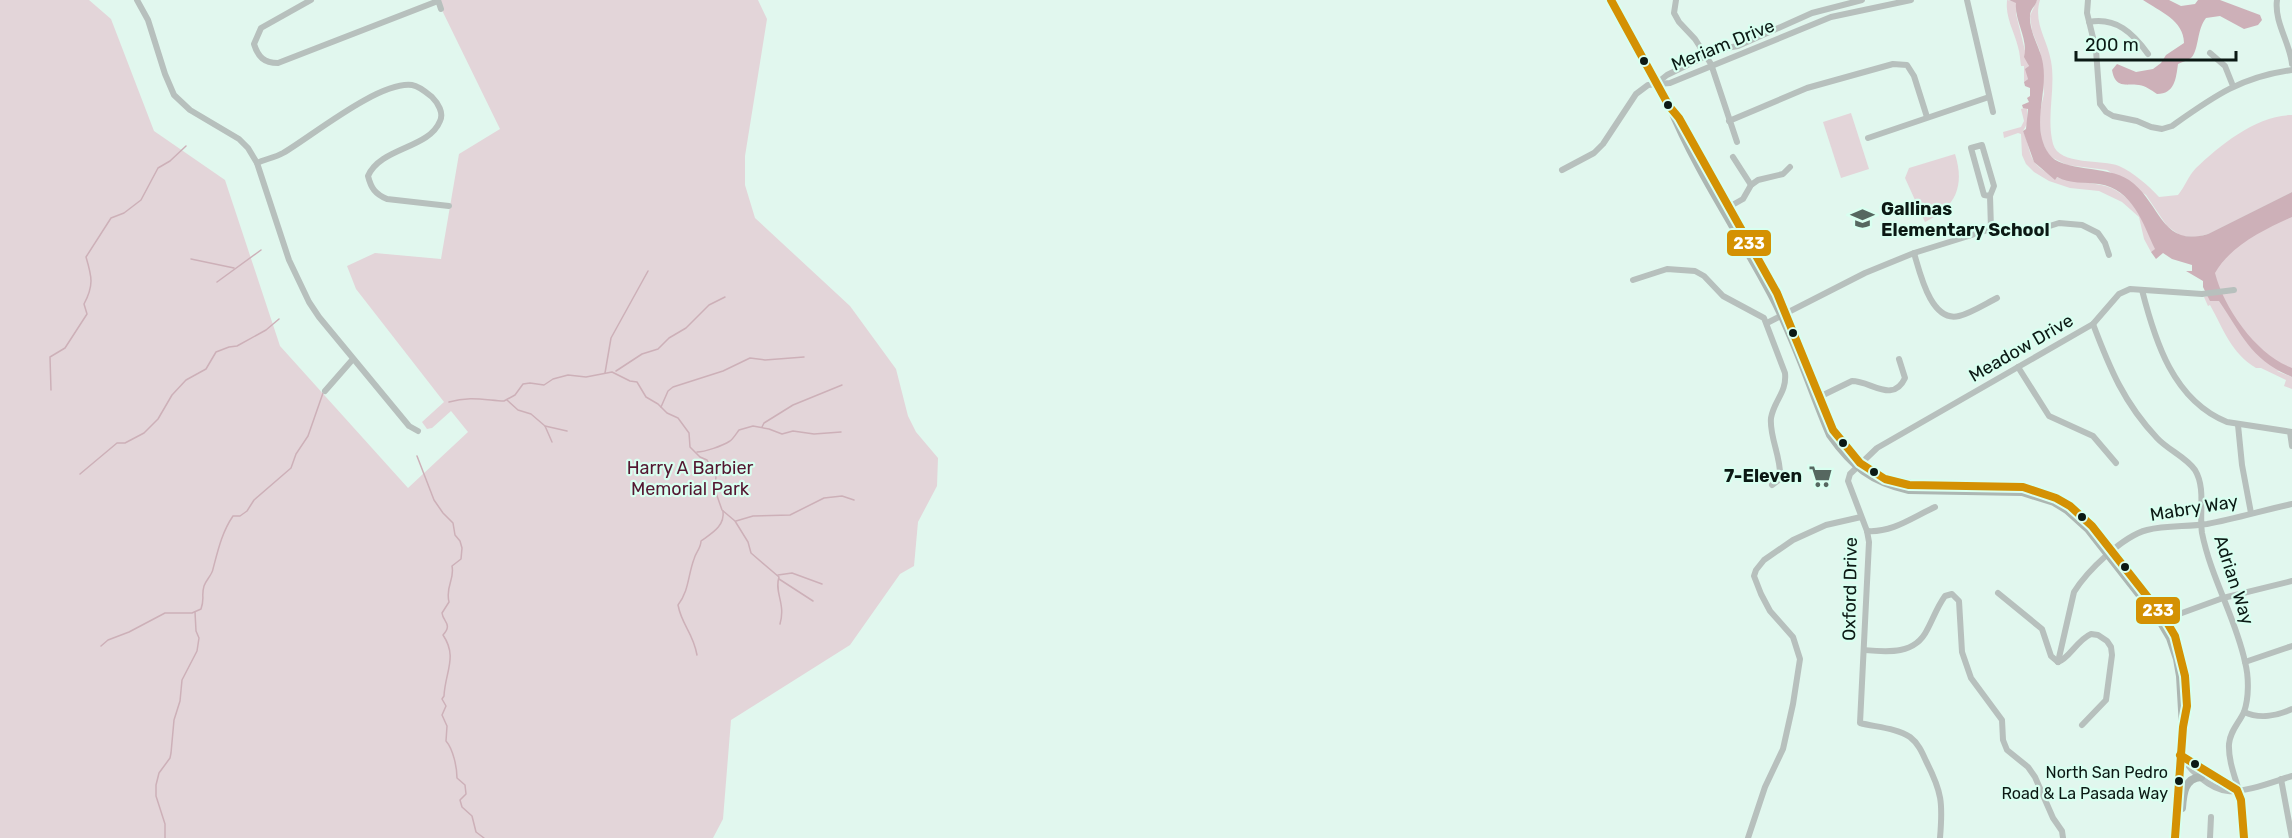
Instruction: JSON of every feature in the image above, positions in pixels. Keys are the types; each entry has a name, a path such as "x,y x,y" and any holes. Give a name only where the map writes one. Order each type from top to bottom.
{"street":[{"path":"137,0 148,20 174,95 190,110 239,139 248,148 256,163 298,280 319,317 409,426 418,431"},
{"path":"310,0 261,28 254,44 261,58 268,63 278,63 438,1 441,9"},
{"path":"1611,0 1675,120 1727,208 1785,315 1830,435 1842,452 1883,484 1909,490 2022,492 2040,496 2067,510 2110,553 2162,620 2177,659 2180,676 2182,727 2175,836"},
{"path":"1862,0 1863,9"},
{"name":"Meriam Drive","path":"1657,83 1667,75 1720,49 1738,46 1812,13 1862,0"},
{"name":"Meriam Drive","path":"1657,83 1670,82 1807,25 1863,9 1911,0"},
{"path":"1959,0 1967,0 1993,112"},
{"path":"2088,0 2089,22 2096,50 2100,104 2106,112 2113,116 2162,129 2172,126 2233,86 2255,78 2292,70"},
{"path":"2277,0 2278,16 2291,54 2292,64"},
{"path":"1675,1 1674,13 1679,22 1695,39 1711,64 1737,142"},
{"path":"2089,22 2100,20 2114,23 2137,38 2148,54"},
{"path":"2210,53 2225,66 2233,86"},
{"path":"1729,121 1807,88 1893,64 1907,65 1914,76 1927,117"},
{"path":"1562,170 1594,153 1603,144 1636,94 1648,85 1657,83"},
{"path":"256,163 286,151 363,101 404,86 414,85 425,91 438,105 442,116 440,123 429,135 377,162 368,176 370,185 379,196 387,199 449,206"},
{"path":"1868,138 1989,97"},
{"path":"1990,196 1984,195 1971,148 1982,145 1994,186 1990,196 1991,229"},
{"path":"1733,157 1751,186"},
{"path":"1727,208 1743,199 1758,180 1783,174 1790,167"},
{"path":"1767,323 1864,273 1914,253 1991,229 2028,233 2059,223 2082,225 2098,233 2109,255"},
{"path":"1914,253 1924,286 1937,310 1944,315 1960,316 1997,298"},
{"path":"1634,280 1667,269 1695,271 1704,276 1724,296 1764,318 1786,381 1772,415 1771,424 1781,467 1780,479 1772,484"},
{"name":"Meadow Drive","path":"1858,465 1877,448 2093,324 2119,294 2130,289 2202,294 2234,290"},
{"path":"2142,290 2153,334 2163,357 2179,383 2196,402 2217,418 2238,424 2291,432 2292,446"},
{"name":"Adrian Way","path":"2093,324 2111,372 2135,413 2159,440 2190,464 2200,483 2202,525 2209,562 2246,662 2248,688 2244,712 2233,729 2229,746 2237,790 2243,808 2244,838"},
{"path":"1818,398 1851,381 1884,390 1896,389 1902,385 1905,378 1899,358"},
{"path":"325,391 353,359"},
{"path":"2018,367 2049,416 2092,436 2116,463"},
{"path":"2238,424 2251,513"},
{"name":"Oxford Drive","path":"1858,465 1847,478 1869,542 1860,723 1898,732 1908,736 1917,744 1941,795 1940,838"},
{"name":"Mabry Way","path":"2058,663 2074,592 2079,583 2134,534 2148,530 2202,525 2292,504"},
{"path":"1867,531 1878,532 1890,529 1935,507"},
{"path":"1748,838 1764,787 1783,749 1800,659 1793,637 1770,611 1761,594 1754,576 1756,570 1764,560 1793,540 1826,525 1861,517"},
{"path":"2162,620 2223,597 2292,581"},
{"path":"1998,593 2042,629 2051,656 2058,663 2064,660 2079,641 2091,634 2102,637 2111,648 2106,700 2082,725"},
{"path":"1864,650 1896,652 1918,643 1926,633 1945,596 1955,595 1959,601 1962,652 1971,678 2002,720 2003,740 2007,750 2028,767 2035,777 2053,818 2062,831 2063,838"},
{"path":"2246,662 2292,646"},
{"path":"2244,712 2251,715 2272,715 2292,709"},
{"path":"2180,755 2237,790"},
{"path":"2180,755 2189,769 2225,791 2246,790 2292,776"},
{"path":"2175,836 2185,789 2194,777 2201,777"},
{"path":"2281,779 2289,811 2292,838"},
{"path":"2210,838 2211,817"}],"green space":[{"name":"Harry A Barbier Memorial Park","path":"0,0 89,0 111,19 154,131 225,180 280,346 408,488 468,432 451,411 432,428 427,429 422,422 444,402 356,289 347,266 375,253 441,259 459,154 500,129 437,0 758,0 767,19 745,156 745,185 755,218 850,306 896,369 908,416 916,432 938,458 937,486 918,522 914,566 900,574 850,645 731,720 723,819 713,838 0,838"},
{"path":"2007,0 2016,2 2016,14 2029,67 2027,68 2028,79 2024,82 2024,66 2021,66"},
{"path":"2037,0 2040,0 2039,23 2051,61 2051,134 2057,151 2072,159 2119,166 2141,180 2159,197 2178,195 2196,168 2228,141 2266,120 2292,115 2292,192 2208,234 2196,237 2181,236 2167,226 2146,195 2107,170 2067,165 2049,156 2041,139 2039,116 2044,94 2040,51 2032,31 2030,16"},
{"path":"2027,107 2027,124 2023,131 2037,165 2059,178 2101,185 2121,193 2143,219 2156,249 2151,252 2144,239 2139,217 2122,202 2099,191 2070,188 2049,181 2026,164 2022,155 2021,134 2004,138 2003,132 2021,127 2024,121 2021,109"},
{"path":"1851,113 1869,169 1841,178 1823,122"},
{"path":"1955,154 1959,176 1955,194 1944,210 1925,222 1905,178 1909,168"},
{"path":"2292,200 2292,372 2277,371 2292,377 2292,389 2284,386 2286,380 2247,362 2234,348 2204,297 2208,296 2211,301 2217,301 2203,258"}],"shaded area":[{"path":"2009,0 2037,0 2031,11 2030,22 2043,64 2041,133 2043,144 2055,160 2063,164 2109,172 2129,180 2140,189 2170,229 2180,235 2192,237 2208,234 2292,192 2292,217 2260,233 2239,247 2215,273 2226,301 2244,329 2266,353 2292,368 2292,377 2257,355 2219,301 2210,301 2203,287 2203,281 2186,271 2192,271 2192,265 2172,259 2163,253 2156,259 2151,252 2155,249 2141,219 2128,200 2120,193 2111,187 2099,184 2072,182 2057,177 2055,180 2034,162 2023,131 2026,129 2028,109 2023,108 2022,105 2029,102 2027,98 2030,96 2030,88 2025,86 2024,82 2028,79 2025,69 2029,66 2024,57 2025,44 2017,16 2016,3"},
{"path":"2143,0 2169,0 2181,6 2195,4 2198,0 2220,0 2260,15 2262,20 2258,25 2244,29 2220,16 2206,18 2192,57 2178,64 2171,88 2157,94 2142,86 2121,84 2113,76 2112,70 2117,64 2136,72 2153,69 2166,55 2184,43 2180,28 2175,22"}],"waterway":[{"path":"51,390 50,357 65,348 87,314 84,304 91,281 86,257 111,218 124,213 141,200 158,168 170,161 186,146"},
{"path":"217,282 261,250"},
{"path":"191,259 234,268"},
{"path":"605,373 611,338 648,271"},
{"path":"616,371 642,354 658,349 669,338 686,328 709,305 725,297"},
{"path":"80,474 117,443 125,443 144,433 158,419 172,395 186,380 206,369 216,352 237,346 266,330 279,319"},
{"path":"661,407 668,391 673,387 723,371 750,358 765,360 804,357"},
{"path":"449,402 470,399 504,401 515,395 523,384 544,385 553,379 568,375 586,377 612,372 637,382 646,397 667,413 678,418 689,433 690,447 700,457 707,460 716,476 715,490 722,510 735,521 748,542 751,553 779,577 778,588 782,610 780,624"},
{"path":"762,427 764,423 793,405 842,385"},
{"path":"101,646 108,640 165,613 192,613 201,609 204,586 212,571 229,522 233,516 240,516 247,511 254,500 291,468 296,454 308,436 323,393"},
{"path":"507,400 518,410 531,414 545,426 567,431"},
{"path":"545,426 552,442"},
{"path":"697,452 723,445 731,440 739,430 753,426 782,434 793,431 814,434 841,432"},
{"path":"417,456 434,500 453,523 455,535 462,548 461,559 452,566 448,592 449,602 442,613 447,626 443,635 450,650 442,699 446,706 442,715 447,726 446,741 454,758 457,778 465,785 466,794 460,800 462,807 472,816 476,832 484,838"},
{"path":"736,521 753,516 790,515 824,498 842,496 854,500"},
{"path":"697,655 678,605 688,583 701,541 720,525 723,511"},
{"path":"778,575 792,573 822,584"},
{"path":"779,579 813,601"},
{"path":"165,838 165,824 156,796 156,785 159,773 170,758 174,720 180,701 182,680 197,651 199,638 196,631 195,612"}],"transit line":[{"name":"233","path":"1611,0 1777,293 1833,430 1860,463 1885,479 1909,485 2023,487 2056,498 2070,506 2092,526 2165,619 2175,636 2185,676 2187,706 2183,727 2175,838"},
{"name":"233","path":"2180,755 2237,790 2241,800 2244,838"}],"place":[{"name":"Gallinas Elementary School","path":"1863,219"},
{"name":"7-Eleven","path":"1820,476"},
{"name":"North San Pedro Road & La Pasada Way","path":"2179,781"}]}
